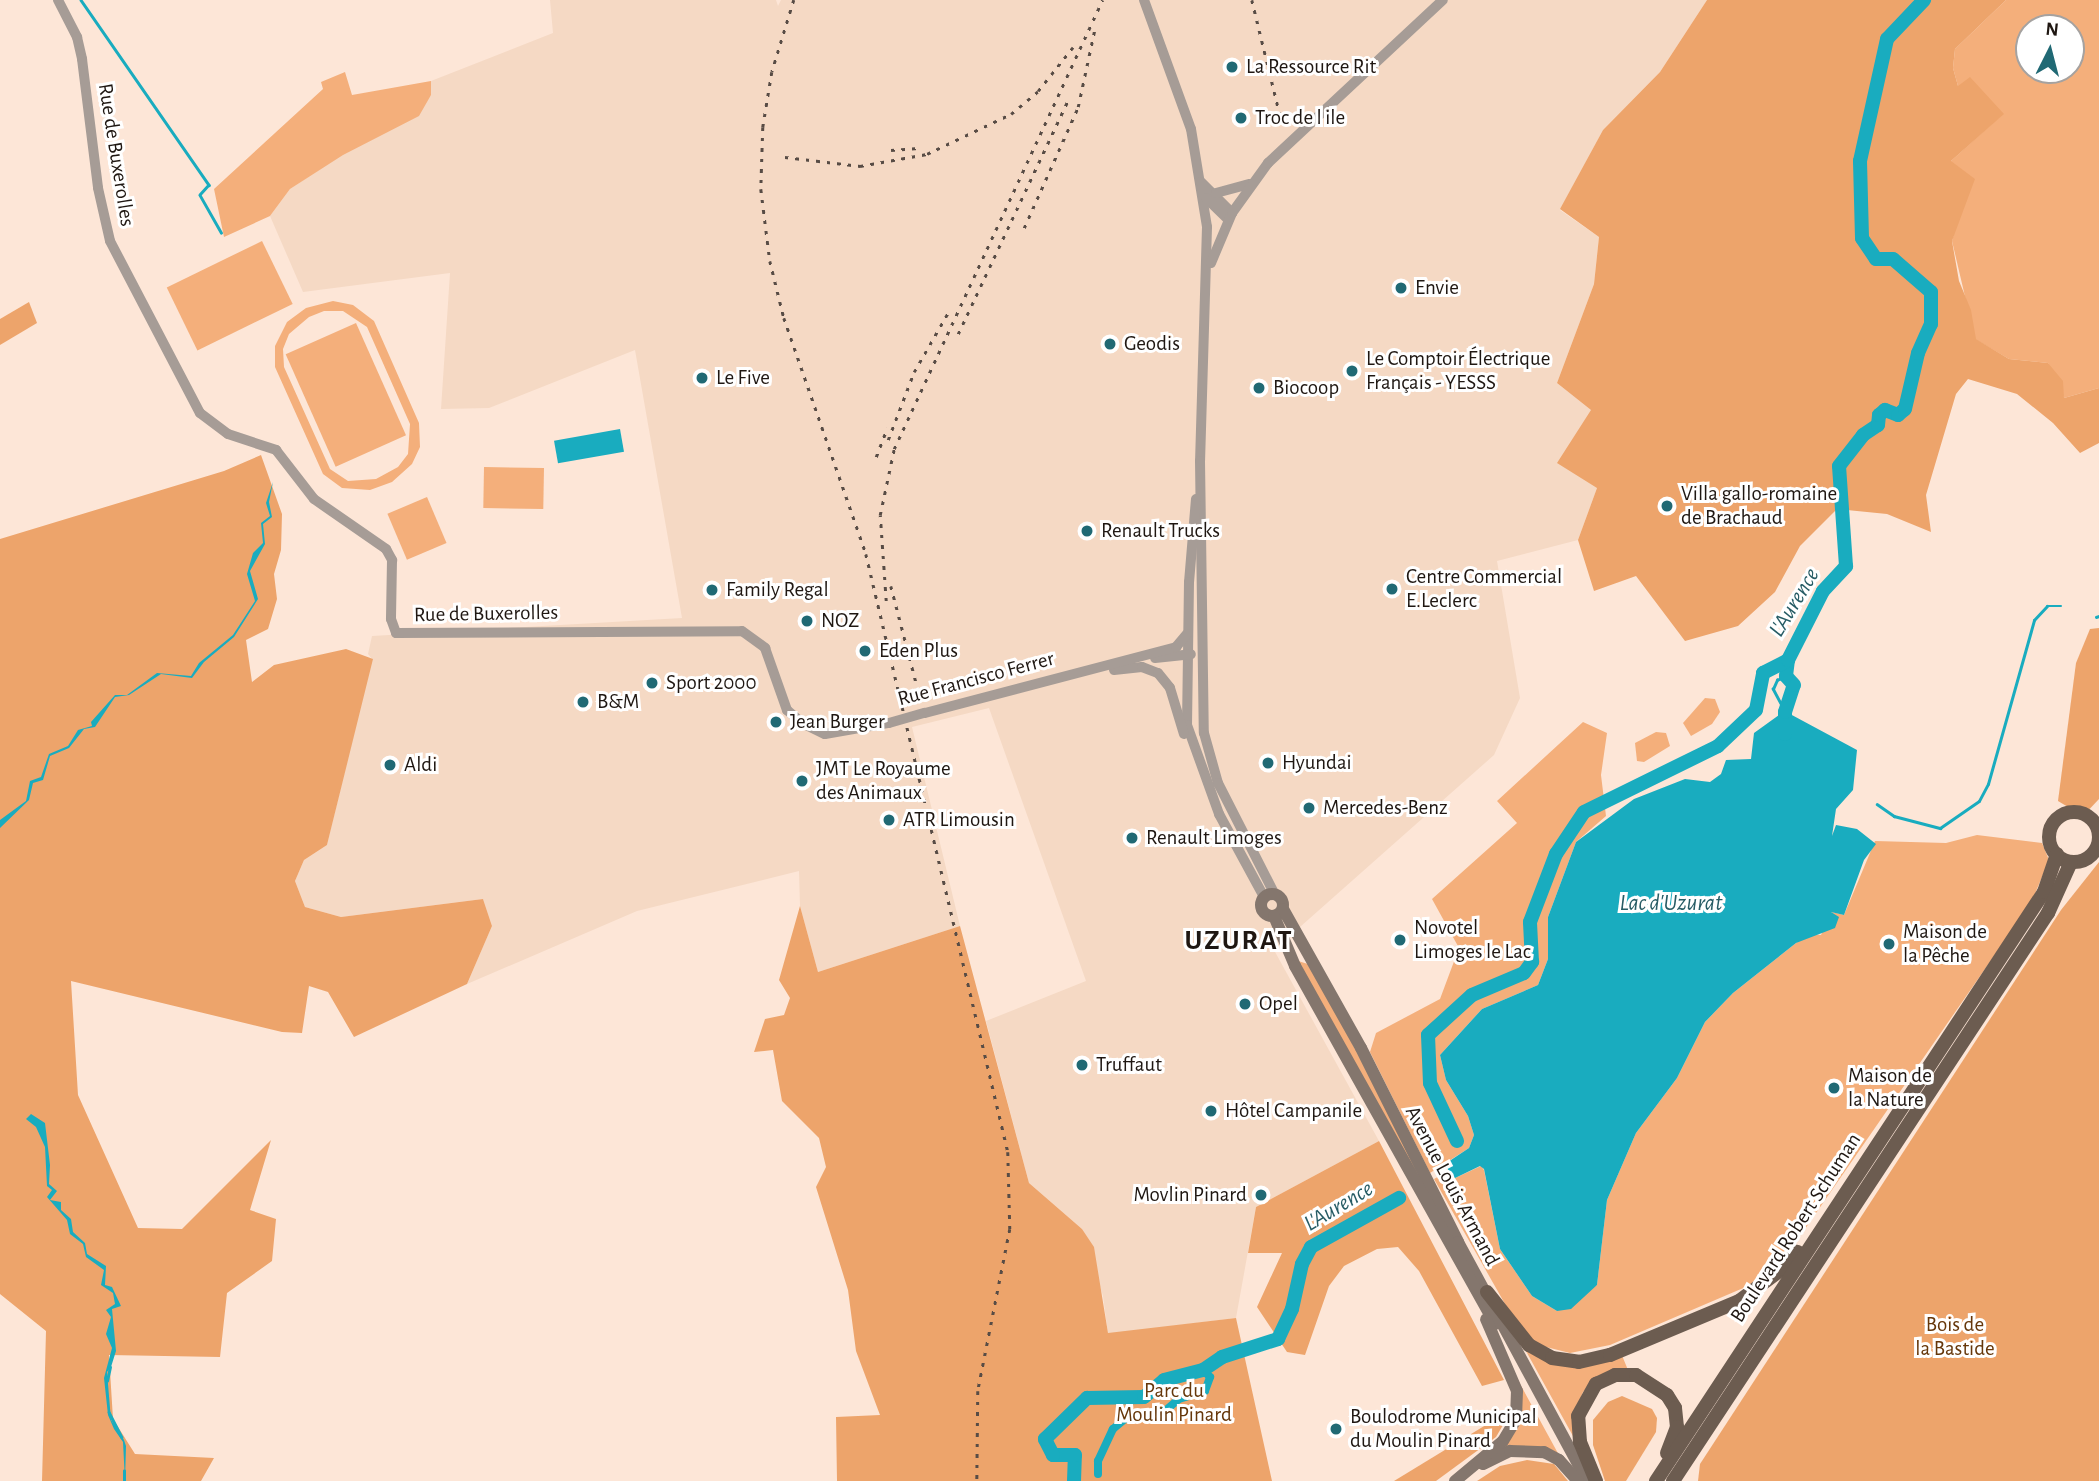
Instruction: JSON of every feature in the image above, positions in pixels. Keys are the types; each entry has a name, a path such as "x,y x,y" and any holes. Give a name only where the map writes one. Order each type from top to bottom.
{"main road":[{"path":"2093,812 2098,827 2096,849 2085,859 2071,862 2057,854 2049,836 2055,821 2067,813 2093,812"},
{"name":"Boulevard Robert Schuman","path":"1654,1481 2044,892 2057,854"},
{"name":"Boulevard Robert Schuman","path":"1673,1481 2048,913 2071,862"},
{"path":"1270,896 1278,912"},
{"path":"1270,896 1262,911 1278,912"},
{"name":"Avenue Louis Armand","path":"1278,912 1295,966 1579,1481"},
{"name":"Avenue Louis Armand","path":"1278,912 1487,1292 1587,1481"},
{"path":"1487,1292 1520,1336 1540,1352 1579,1362 1610,1355 1714,1313 1762,1285 1796,1253 1857,1173"},
{"path":"1455,1481 1503,1441 1516,1419 1518,1404 1506,1362 1464,1271"},
{"path":"1596,1481 1580,1442 1581,1405 1596,1384 1615,1376 1636,1375 1653,1383 1675,1408 1677,1427 1654,1481"},
{"path":"1685,1481 1723,1408"},
{"path":"1468,1472 1510,1451 1527,1450 1559,1460 1579,1481"}],"street":[{"name":"Rue de Buxerolles","path":"58,0 77,37 82,59 105,225 194,401 217,429 276,450 314,499 386,549 392,560 391,619 396,634 742,631 765,648 787,710 825,734"},
{"path":"1144,0 1181,94 1202,185 1205,212 1208,272 1200,461 1188,616 1191,746"},
{"path":"1208,272 1230,216 1250,184 1443,0"},
{"path":"1216,193 1250,184"},
{"path":"1202,185 1216,193 1230,216"},
{"path":"1202,185 1212,208 1230,216"},
{"path":"1200,461 1204,733 1218,783 1270,896"},
{"path":"1188,616 1204,646"},
{"path":"1137,658 1176,647 1188,628"},
{"path":"1137,658 1187,655 1198,652 1204,646"},
{"name":"Rue Francisco Ferrer","path":"825,734 889,723 1066,674 1137,658"},
{"path":"1066,674 1151,669 1170,688 1219,814 1270,896"}],"shaded area":[{"path":"550,0 776,0 778,6 781,0 1707,0 1660,72 1603,130 1560,210 1599,237 1594,284 1557,383 1591,410 1597,488 1578,540 1497,561 1520,698 1494,755 1274,950 1379,1141 1256,1207 1236,1318 1108,1334 1103,1296 1082,1229 1029,1183 986,1021 1086,981 989,708 912,727 960,926 818,972 800,906 799,871 637,911 467,984 492,926 483,899 341,917 305,907 295,881 304,860 327,845 372,659 368,654 372,636 682,618 635,350 489,408 441,409 450,273 303,292 270,216 290,189 431,95 431,81 553,33"},
{"path":"2006,0 2099,0 2099,388 2064,398 2048,363 2009,359 1975,339 1952,241 1957,222 1951,161 2003,114 1958,86 1953,68 1955,49"},
{"path":"345,72 352,95 431,81 431,95 419,116 343,155 290,189 270,216 224,237 214,189 323,89 321,82"},
{"path":"262,241 293,304 197,350 167,287"},
{"path":"333,301 353,305 374,321 419,423 420,447 412,464 392,482 370,490 342,488 323,474 275,367 275,346 287,322 306,308","holes":["324,311 343,311 367,327 410,424 408,454 398,467 376,479 348,481 330,469 284,367 283,349 289,334 309,317"]},
{"path":"356,323 406,435 336,467 286,354"},
{"path":"484,467 544,468 543,509 483,508"},
{"path":"427,497 447,543 407,560 387,514"},
{"path":"1705,698 1715,699 1720,712 1712,724 1691,736 1683,723"},
{"path":"1583,722 1607,733 1601,775 1606,816 1576,842 1548,917 1548,959 1538,985 1482,1009 1440,1055 1446,1080 1468,1116 1474,1135 1469,1148 1430,1173 1370,1052 1376,1033 1440,999 1459,948 1432,899 1517,823 1497,801"},
{"path":"1656,732 1666,733 1670,746 1644,762 1637,761 1635,743"},
{"path":"1977,835 2042,843 2049,860 2032,901 1787,1255 1748,1286 1610,1345 1570,1353 1538,1345 1517,1325 1434,1179 1443,1174 1453,1179 1481,1166 1500,1249 1532,1296 1557,1311 1597,1285 1607,1200 1636,1133 1677,1078 1705,1022 1733,993 1796,943 1810,934 1821,935 1832,912 1844,915 1875,841 1946,843"},
{"path":"1295,960 1311,965 1459,1247"},
{"path":"1522,1344 1552,1361 1621,1353 1628,1370 1594,1381 1583,1392 1573,1417 1573,1436"},
{"path":"1513,1371 1560,1457 1499,1450 1515,1432"}],"green space":[{"path":"1707,0 2006,0 1955,49 1953,68 1958,86 1970,77 2004,114 1951,161 1975,179 1952,241 1959,281 1971,310 1976,339 2009,359 2048,363 2063,381 2064,398 2099,388 2099,443 2080,453 2053,423 2017,394 1968,379 1956,394 1926,495 1931,532 1887,514 1837,509 1800,546 1775,592 1738,626 1685,641 1636,576 1594,591 1578,540 1597,488 1557,463 1591,410 1557,383 1594,284 1599,237 1560,209 1603,130 1660,72"},
{"path":"29,302 37,323 0,345 0,319"},
{"path":"261,455 282,514 281,550 274,574 277,599 268,629 246,640 252,682 274,665 346,649 373,659 327,845 304,860 295,881 305,907 341,917 483,899 492,926 467,984 354,1037 328,992 309,986 302,1033 282,1032 71,981 78,1095 138,1228 182,1229 271,1140 250,1210 276,1219 272,1261 227,1293 220,1357 109,1355 113,1419 135,1454 214,1458 201,1481 42,1481 46,1331 0,1294 0,539 224,471"},
{"path":"2099,628 2099,799 2083,816 2058,801 2076,663 2090,629"},
{"name":"Bois de la Bastide","path":"2099,862 2099,1481 1698,1481 1700,1464 2061,910"},
{"name":"Parc du Moulin Pinard","path":"800,906 818,972 960,926 1029,1183 1082,1229 1094,1247 1108,1333 1236,1318 1272,1481 837,1481 836,1417 880,1415 856,1351 848,1290 816,1187 826,1167 819,1138 782,1101 773,1050 754,1052 765,1019 784,1015 790,998 779,980"},
{"path":"1379,1141 1504,1380 1482,1386 1419,1271 1398,1247 1377,1249 1344,1266 1329,1286 1305,1355 1287,1352 1257,1307 1282,1253 1248,1253 1256,1207"},
{"path":"1622,1396 1652,1409 1657,1418 1656,1432 1626,1481 1605,1481 1593,1445 1593,1420 1608,1402"},
{"path":"1494,1420 1503,1425 1496,1437 1436,1481 1394,1481"},
{"path":"1527,1460 1554,1464 1568,1481 1477,1481 1500,1466"}],"water":[{"path":"620,429 624,452 558,463 554,441"},
{"path":"273,482 269,502 272,517 263,524 265,544 250,571 258,599 234,637 204,662 192,678 161,674 129,695 115,697 95,727 84,729 69,748 50,756 43,780 33,783 29,800 0,828 0,820 26,801 30,781 41,777 49,754 68,746 78,730 92,726 91,722 115,695 127,695 157,673 191,676 199,663 233,635 255,601 247,574 253,553 263,543 261,523 270,516 266,503"},
{"name":"Lac d'Uzurat","path":"1790,714 1857,750 1853,790 1836,809 1832,836 1836,825 1857,829 1876,844 1864,860 1844,915 1831,912 1839,917 1835,928 1796,943 1733,993 1705,1022 1677,1078 1636,1133 1607,1200 1597,1285 1571,1309 1557,1311 1532,1296 1500,1249 1484,1169 1480,1166 1453,1179 1445,1164 1469,1148 1474,1135 1468,1116 1446,1080 1440,1055 1482,1009 1538,985 1548,959 1548,917 1576,842 1634,799 1685,779 1710,782 1721,774 1726,760 1751,759 1754,733 1779,715"},
{"path":"31,1114 45,1123 50,1165 49,1184 57,1191 50,1200 61,1202 61,1210 71,1219 73,1232 85,1243 87,1254 106,1266 105,1285 112,1287 121,1306 112,1309 116,1351 107,1372 111,1420 126,1446 125,1481 123,1442 108,1415 104,1378 112,1348 106,1334 111,1317 106,1310 115,1304 113,1293 101,1285 104,1270 86,1257 83,1244 70,1234 67,1220 47,1197 52,1190 47,1186 45,1147 36,1127 26,1119"}],"waterway":[{"path":"81,0 209,185 200,195 221,232"},
{"name":"L'Aurence","path":"1457,1141 1430,1083 1428,1035 1472,995 1524,973 1532,962 1530,922 1556,854 1584,812 1718,746 1756,710 1763,673 1788,660 1823,591 1846,566 1839,466 1863,435 1878,425 1879,415 1885,410 1898,415 1905,409 1918,353 1931,324 1931,292 1893,259 1876,259 1862,238 1860,161 1887,39 1924,0"},
{"path":"1877,804 1894,816 1940,828 1979,801 1988,784 2034,620 2047,606 2061,606"},
{"path":"1785,734 1785,712 1794,685 1786,676 1788,660"},
{"path":"1785,712 1773,689 1777,680 1786,676"},
{"name":"L'Aurence","path":"1074,1481 1075,1455 1053,1455 1045,1439 1087,1398 1144,1397 1164,1380 1203,1370 1222,1357 1278,1339 1292,1309 1302,1264 1311,1247 1399,1198"},
{"path":"107,1381 110,1367"},
{"name":"L'Aurence","path":"1098,1474 1098,1461 1113,1429 1125,1419 1165,1411 1179,1399 1205,1391 1210,1377 1203,1370"},
{"path":"109,1412 122,1437"},
{"path":"124,1471 124,1481"}],"railway":[{"path":"794,0 772,72 763,127 761,189 770,261 784,318 866,554 1008,1152 1010,1229 978,1391 977,1481"},
{"path":"886,601 880,515 894,449 1102,0"},
{"path":"1252,0 1281,119"},
{"path":"1024,228 1078,107 1095,28"},
{"path":"785,157 860,166 927,154 1011,114 1038,91 1073,47"},
{"path":"958,334 1068,100"},
{"path":"891,150 922,148"},
{"path":"888,440 914,372 949,311"},
{"path":"876,457 887,428"},
{"path":"891,586 921,701"}],"place":[{"name":"La Ressource Rit","path":"1232,67"},
{"name":"Troc de l ile","path":"1241,118"},
{"name":"Envie","path":"1401,288"},
{"name":"Geodis","path":"1110,344"},
{"name":"Le Comptoir Électrique Français - YESSS","path":"1352,371"},
{"name":"Le Five","path":"702,378"},
{"name":"Biocoop","path":"1259,388"},
{"name":"Villa gallo-romaine de Brachaud","path":"1667,506"},
{"name":"Renault Trucks","path":"1087,531"},
{"name":"Centre Commercial E.Leclerc","path":"1392,589"},
{"name":"Family Regal","path":"712,590"},
{"name":"NOZ","path":"807,621"},
{"name":"Eden Plus","path":"865,651"},
{"name":"Sport 2000","path":"652,683"},
{"name":"B&M","path":"583,702"},
{"name":"Jean Burger","path":"776,722"},
{"name":"Hyundai","path":"1268,763"},
{"name":"Aldi","path":"390,765"},
{"name":"JMT Le Royaume des Animaux","path":"802,781"},
{"name":"Mercedes-Benz","path":"1309,808"},
{"name":"ATR Limousin","path":"889,820"},
{"name":"Renault Limoges","path":"1132,838"},
{"name":"Novotel Limoges le Lac","path":"1400,940"},
{"name":"Maison de la Pêche","path":"1889,944"},
{"name":"Opel","path":"1245,1004"},
{"name":"Truffaut","path":"1082,1065"},
{"name":"Maison de la Nature","path":"1834,1088"},
{"name":"Hôtel Campanile","path":"1211,1111"},
{"name":"Movlin Pinard","path":"1261,1195"},
{"name":"Boulodrome Municipal du Moulin Pinard","path":"1336,1429"}],"district":[{"name":"UZURAT","path":"1239,941"}]}
